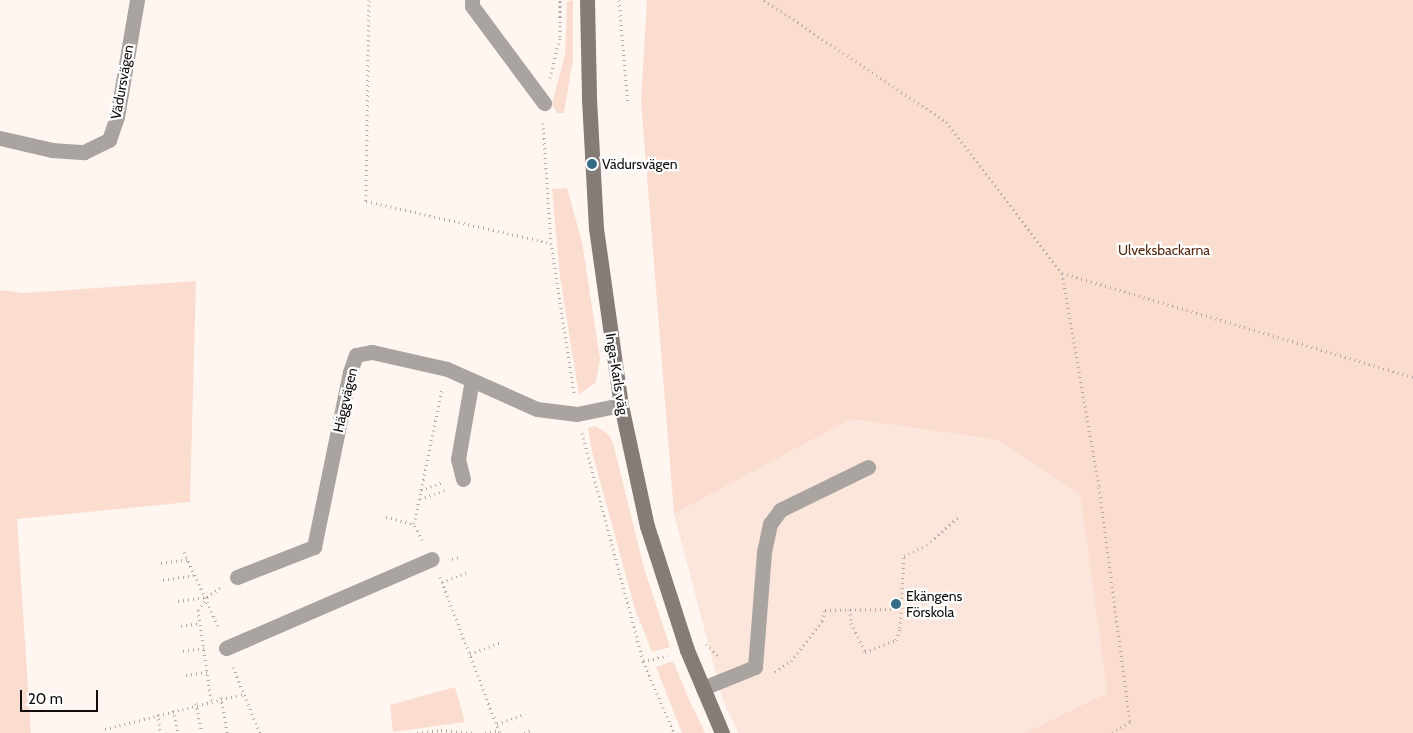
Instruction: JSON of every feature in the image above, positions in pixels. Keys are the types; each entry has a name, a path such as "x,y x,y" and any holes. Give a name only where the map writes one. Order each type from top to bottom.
{"street":[{"name":"Vädursvägen","path":"0,138 52,150 84,152 109,140 117,117 136,0"},
{"path":"472,0 472,6 544,103"},
{"name":"Inga-Karls väg","path":"587,0 589,99 596,228 621,405 647,526 703,688 722,733"},
{"name":"Häggvägen","path":"237,577 314,547 350,372 356,355 372,352 447,369 537,409 577,414 621,405"},
{"path":"455,482 472,380"},
{"path":"703,688 760,672 764,552 770,524 780,510 868,467"},
{"path":"226,648 432,559"}],"path":[{"path":"369,0 366,201 551,243"},
{"path":"560,0 560,37 544,103 551,243 577,414 643,661 674,733"},
{"path":"618,0 628,105"},
{"path":"764,0 946,122 1062,273 1099,487 1130,722 1111,733"},
{"path":"1062,273 1413,377"},
{"path":"386,518 414,524 447,369"},
{"path":"421,490 455,482"},
{"path":"419,499 455,482"},
{"path":"850,609 851,623 865,652 896,640 900,628 904,556 927,545 958,517"},
{"path":"184,552 207,597"},
{"path":"160,563 188,559"},
{"path":"468,572 442,582 500,731 485,733"},
{"path":"163,580 196,575"},
{"path":"178,601 207,597"},
{"path":"207,597 198,610 211,700"},
{"path":"760,672 791,662 822,621 825,610 900,609"},
{"path":"180,626 200,623"},
{"path":"470,654 502,642"},
{"path":"183,651 204,648"},
{"path":"643,661 673,654"},
{"path":"186,675 207,672"},
{"path":"105,728 221,696 243,694"},
{"path":"221,696 227,732"},
{"path":"196,703 202,733"},
{"path":"173,710 178,733"},
{"path":"158,714 160,733"},
{"path":"497,724 525,714"},
{"path":"417,733 441,730 474,733"},
{"path":"524,733 532,730"}],"shaded area":[{"name":"Ekängens Förskola","path":"851,419 997,440 1080,494 1107,693 1024,733 738,733 723,701 674,514"}],"green space":[{"path":"573,0 573,59 564,113 557,113 552,104 565,54 567,2"},
{"name":"Ulveksbackarna","path":"647,0 1413,0 1413,733 1024,733 1107,693 1080,494 997,440 851,419 674,514 641,101"},
{"path":"567,188 582,242 600,359 596,382 579,395 560,277 552,189"},
{"path":"196,281 190,502 17,519 31,733 0,733 0,290 24,293"},
{"path":"595,426 608,434 613,443 644,568 670,647 652,652 635,609 592,452 588,428"},
{"path":"673,661 705,733 682,733 656,667"},
{"path":"455,687 465,722 393,732 390,705"}],"place":[{"name":"Vädursvägen","path":"592,164"},
{"name":"Ekängens Förskola","path":"896,604"}]}
